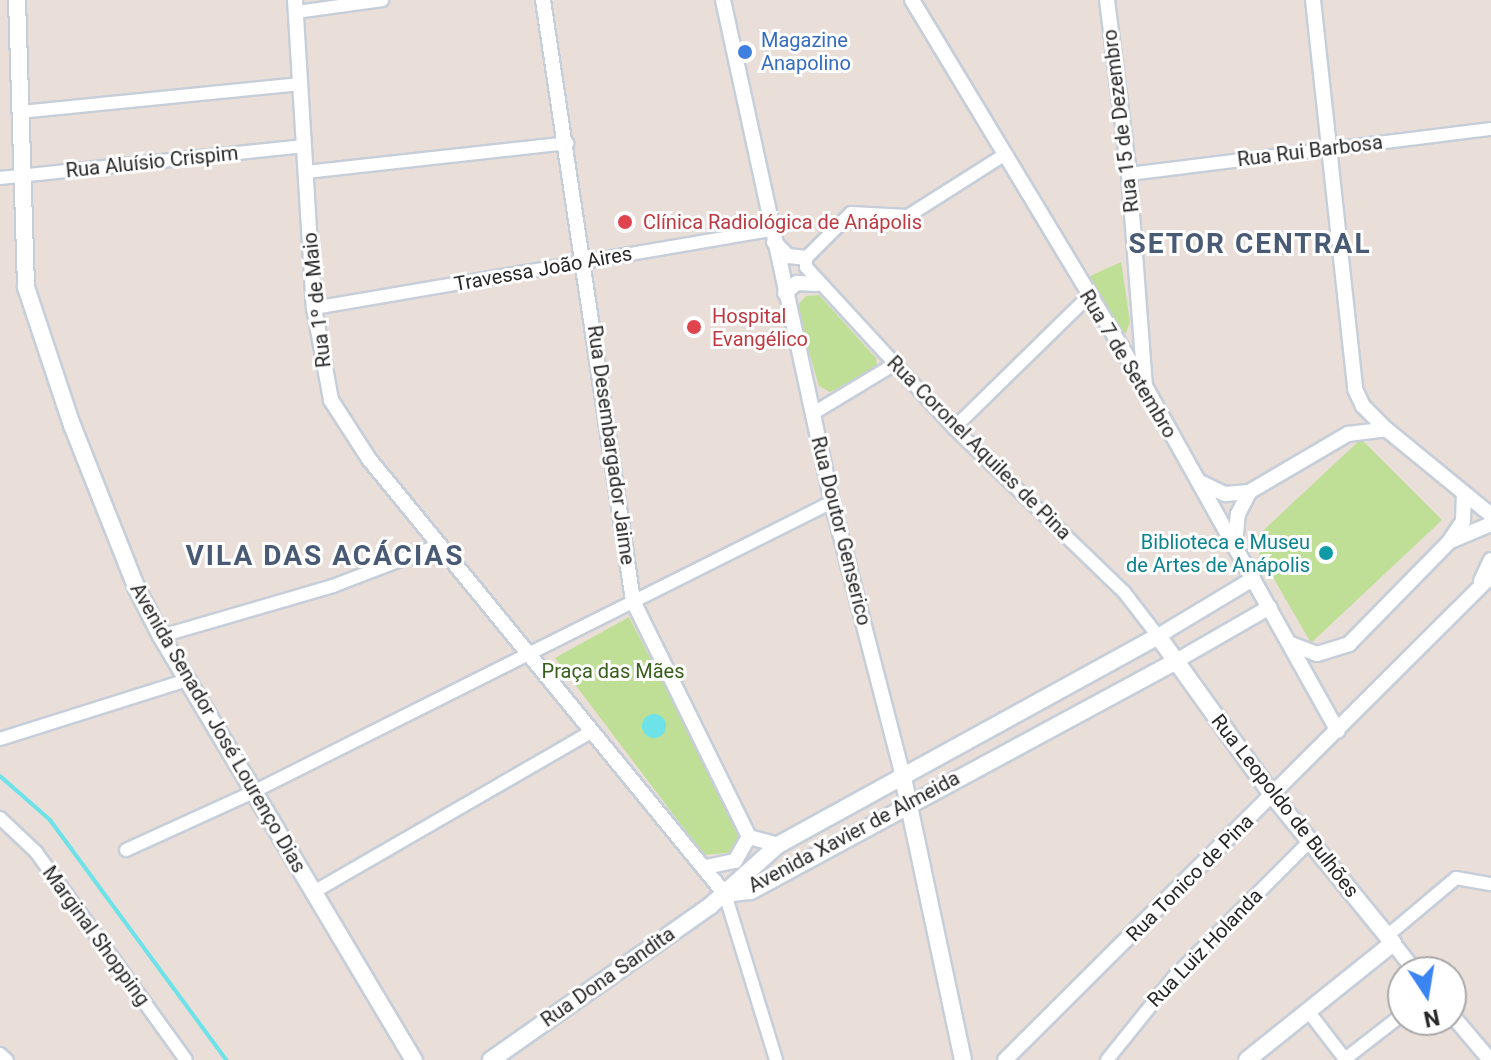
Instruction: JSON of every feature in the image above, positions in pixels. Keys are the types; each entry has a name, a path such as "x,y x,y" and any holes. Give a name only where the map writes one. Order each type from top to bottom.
{"main road":[{"name":"Avenida Senador José Lourenço Dias","path":"17,0 26,287 108,517 161,636 251,793 414,1060"},
{"name":"Rua Leopoldo de Bulhões","path":"1158,636 1273,796 1390,939"},
{"name":"Avenida Xavier de Almeida","path":"725,894 740,874 778,845 902,773 1158,636"},
{"name":"Avenida Xavier de Almeida","path":"725,894 751,891 1176,661"},
{"name":"Rua Doutor Genserico","path":"902,773 963,1060"},
{"name":"Rua Dona Sandita","path":"491,1060 725,894"},
{"path":"1247,1060 1390,939"}],"street":[{"path":"295,6 382,0"},
{"name":"Rua Desembargador Jaime","path":"543,0 585,262 633,601 749,837"},
{"name":"Rua Doutor Genserico","path":"723,0 832,502 902,773"},
{"name":"Rua 7 de Setembro","path":"912,0 1088,297 1145,386 1338,731"},
{"name":"Rua 15 de Dezembro","path":"1107,0 1129,174 1145,386"},
{"path":"1313,0 1355,389 1363,406 1386,429 1491,515"},
{"name":"Rua 1º de Maio","path":"295,6 314,308 324,375 342,421 725,894"},
{"path":"20,112 300,84"},
{"name":"Rua Rui Barbosa","path":"1129,174 1491,129"},
{"path":"306,172 567,143"},
{"name":"Rua Aluísio Crispim","path":"0,178 304,146"},
{"path":"773,236 788,256 806,258 851,213 908,216 1004,155"},
{"name":"Travessa João Aires","path":"314,308 585,262 773,236"},
{"name":"Rua Coronel Aquiles de Pina","path":"806,258 808,275 954,428 1124,592 1158,636"},
{"path":"785,293 797,283 817,284"},
{"path":"954,428 1088,297"},
{"path":"812,414 895,364"},
{"path":"1191,472 1217,493 1249,492 1348,434 1386,429"},
{"path":"1235,547 1238,514 1249,492"},
{"path":"1291,644 1317,654 1349,644 1449,542 1463,521 1464,493"},
{"path":"126,850 251,793 832,502"},
{"path":"1449,542 1491,524"},
{"path":"161,636 347,581 440,545"},
{"name":"Rua Tonico de Pina","path":"1475,592 1491,560"},
{"name":"Rua Tonico de Pina","path":"1005,1060 1491,576"},
{"name":"Avenida Xavier de Almeida","path":"1158,636 1253,579"},
{"name":"Avenida Xavier de Almeida","path":"1176,661 1270,607"},
{"path":"0,739 187,680"},
{"path":"312,893 593,731"},
{"name":"Marginal Shopping","path":"0,818 36,852 186,1060"},
{"path":"706,867 735,861 749,837 778,845"},
{"name":"Rua Luiz Holanda","path":"1107,1060 1174,977 1310,841"},
{"path":"1390,939 1456,878 1491,884"},
{"path":"725,894 776,1060"},
{"name":"Rua Leopoldo de Bulhões","path":"1390,939 1403,956"},
{"path":"1308,1011 1345,1059 1387,1026"},
{"path":"1467,1033 1490,1060"},
{"path":"0,1054 7,1060"}],"green space":[{"path":"1121,262 1130,322 1126,333 1113,328 1088,277"},
{"path":"819,295 876,358 877,367 830,392 819,386 796,307 806,296"},
{"path":"1361,439 1442,520 1311,643 1252,541"},
{"name":"Praça das Mães","path":"629,617 737,827 742,838 736,852 704,855 555,658"}],"water":[{"path":"654,714 663,717 666,726 663,735 654,738 645,735 642,726 645,717"}],"waterway":[{"path":"0,776 50,820 226,1060"}],"place":[{"name":"Magazine Anapolino","path":"745,52"},
{"name":"Clínica Radiológica de Anápolis","path":"625,222"},
{"name":"Hospital Evangélico","path":"694,327"},
{"name":"Biblioteca e Museu de Artes de Anápolis","path":"1326,553"}],"district":[{"name":"SETOR CENTRAL","path":"1250,244"},
{"name":"VILA DAS ACÁCIAS","path":"325,556"}]}
